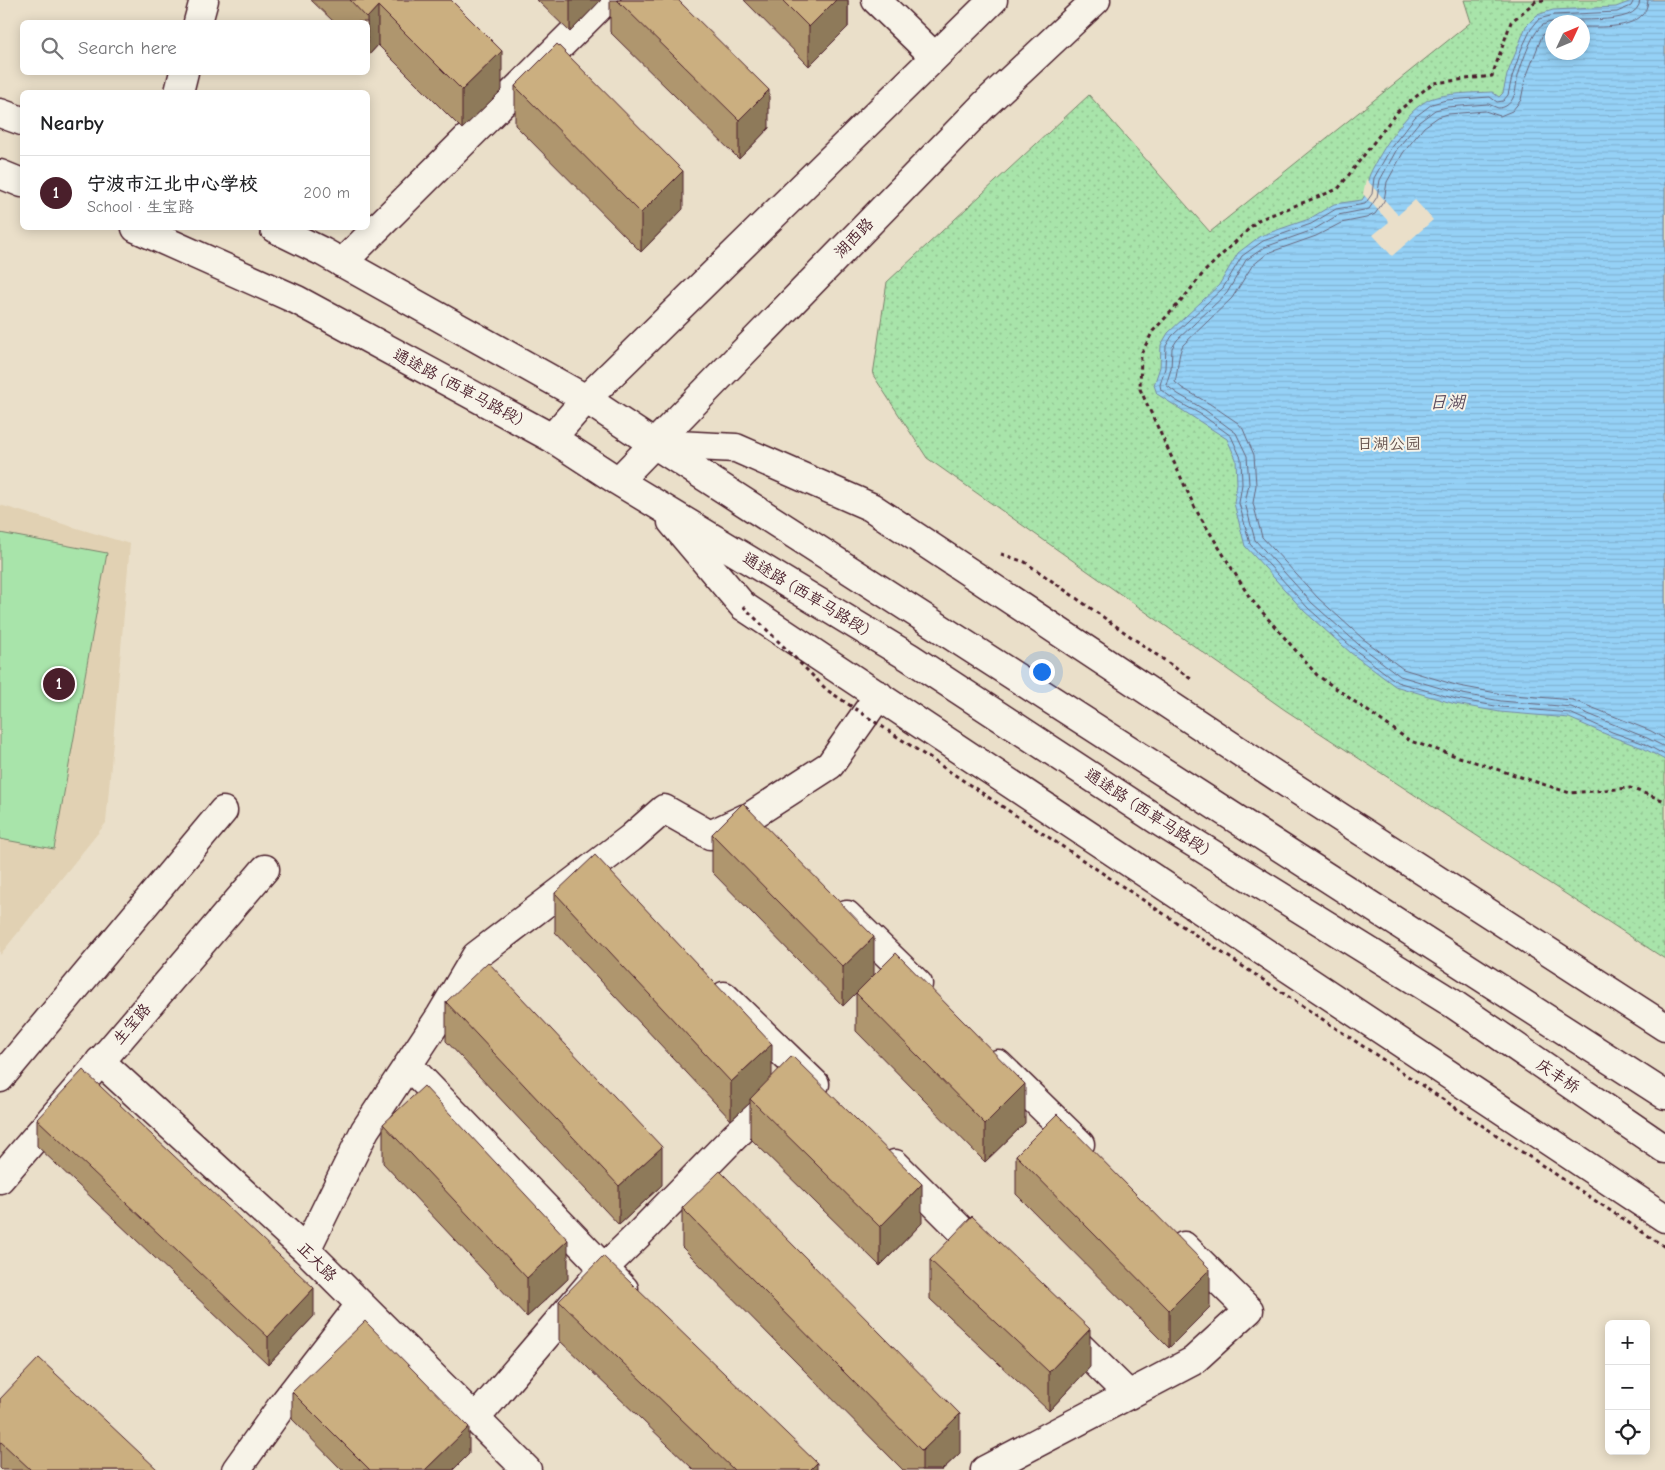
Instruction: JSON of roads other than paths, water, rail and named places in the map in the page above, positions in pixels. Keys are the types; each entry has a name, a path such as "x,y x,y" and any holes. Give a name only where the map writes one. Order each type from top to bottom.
{"main road":[{"path":"199,20 204,0"},
{"path":"342,263 606,0"},
{"path":"876,0 934,56"},
{"path":"552,438 586,398 993,0"},
{"name":"湖西路","path":"618,481 984,105 1096,0"},
{"path":"180,90 183,75"},
{"path":"0,112 20,120"},
{"path":"0,174 20,182"},
{"name":"通途路 (西草马路段)","path":"140,230 297,300 552,438 618,481 910,657 1154,817 1452,1003"},
{"path":"278,230 342,263 586,398 654,444 1665,1095"},
{"path":"654,444 736,448 871,507 1287,783 1665,1027"},
{"path":"657,504 744,606 1665,1218"},
{"path":"306,1250 365,1130 441,1014 476,956 631,838 664,809 710,835 748,818 830,765 879,696"},
{"path":"0,1078 223,811"},
{"path":"748,818 769,838"},
{"path":"592,868 613,888"},
{"name":"生宝路","path":"0,1180 265,869"},
{"path":"832,901 938,1005"},
{"path":"705,977 830,1100"},
{"name":"庆丰桥","path":"1452,1003 1665,1149"},
{"path":"981,1046 1101,1164"},
{"name":"正大路","path":"100,1061 306,1250 527,1470"},
{"path":"408,1065 603,1268 645,1309"},
{"path":"476,1418 603,1268 735,1136 803,1072"},
{"path":"878,1147 1002,1270"},
{"path":"986,1470 1193,1361 1249,1310 1164,1227"},
{"path":"236,1470 281,1407 360,1305"},
{"path":"1044,1312 1129,1395"}],"water":[{"name":"日湖","path":"1634,0 1665,0 1665,760 1643,748 1569,718 1500,712 1455,704 1395,686 1351,653 1304,611 1245,546 1234,503 1237,484 1236,459 1227,439 1157,394 1154,385 1160,367 1161,345 1168,333 1219,285 1238,253 1260,236 1309,219 1334,204 1362,200 1366,193 1370,174 1387,143 1403,122 1421,104 1436,97 1452,94 1492,92 1499,97 1503,93 1507,75 1526,26 1537,15 1553,10 1616,7"}],"place":[{"name":"宁波市江北中心学校","path":"59,684"}],"park label":[{"name":"日湖公园","path":"1389,444"}]}
